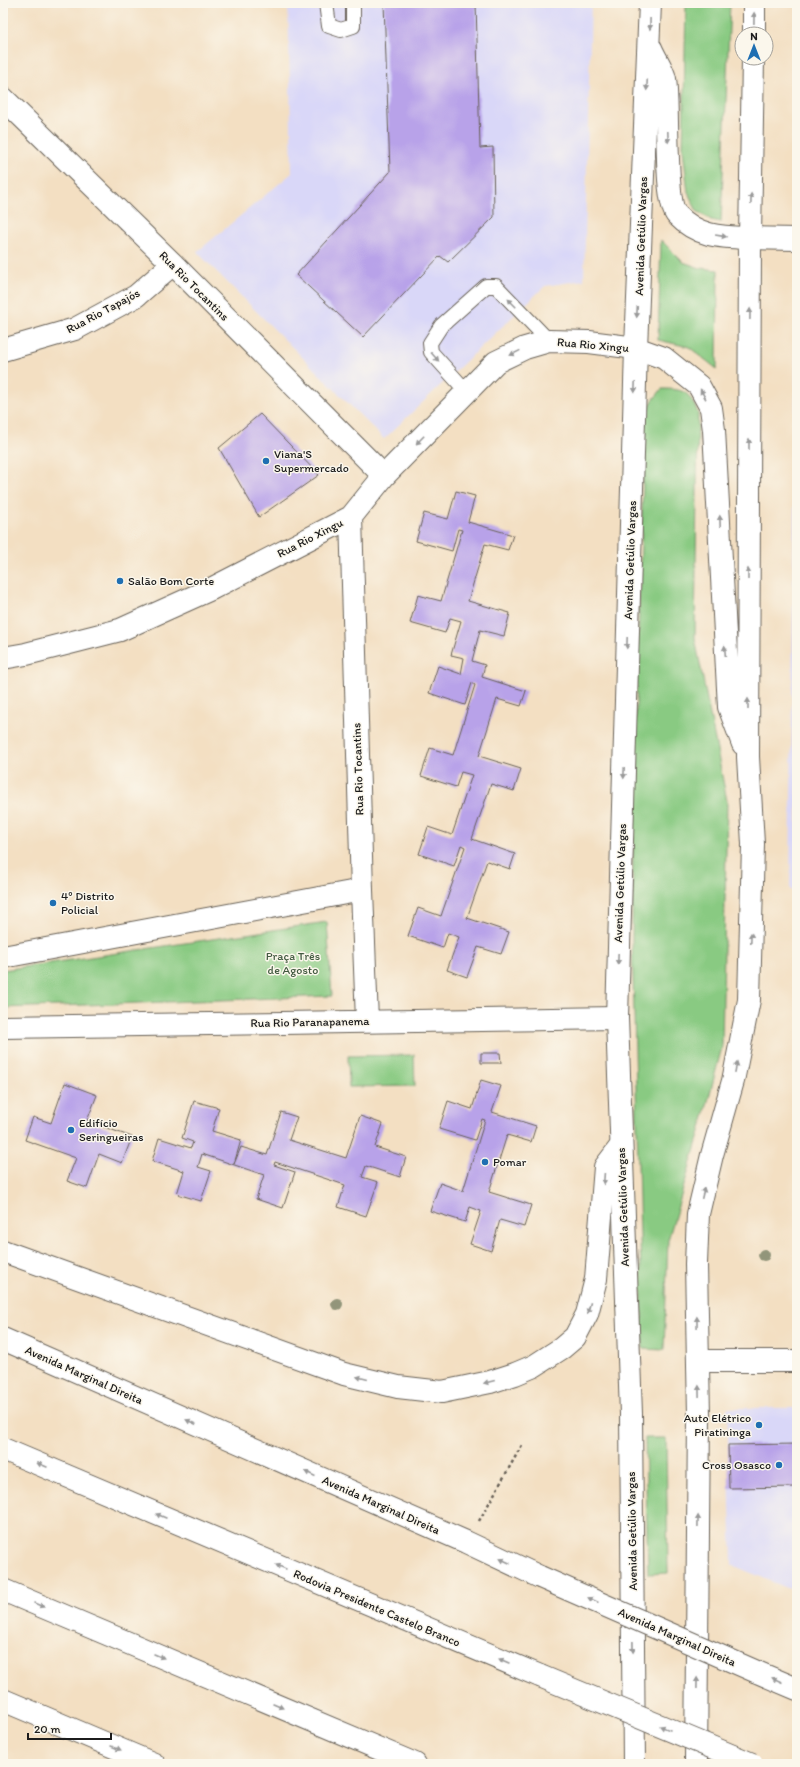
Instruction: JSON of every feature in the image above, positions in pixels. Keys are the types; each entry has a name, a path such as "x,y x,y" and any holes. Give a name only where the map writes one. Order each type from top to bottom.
{"main road":[{"name":"Avenida Getúlio Vargas","path":"634,1764 631,1414 617,1018 636,348 650,3"},
{"path":"754,3 754,26"},
{"path":"649,46 665,78 670,189 675,214 697,231 724,237 797,239"},
{"path":"696,1764 699,1415 696,1264 698,1214 712,1155 733,1080 749,1000 753,844 748,757 750,238 753,66"},
{"name":"Rua Rio Tocantins","path":"3,98 173,264 384,476"},
{"name":"Rua Rio Tapajós","path":"3,350 75,329 136,296 173,264"},
{"name":"Rua Rio Xingu","path":"3,658 26,654 120,630 211,589 351,517 384,476 496,362 525,348 549,341 589,342 636,348 664,358 677,367 699,386 711,408 715,446 729,707 748,757"},
{"name":"Rua Rio Tocantins","path":"351,517 367,1021"},
{"path":"3,957 362,890"},
{"name":"Rua Rio Paranapanema","path":"3,1026 617,1018"},
{"path":"3,1251 344,1374 398,1387 442,1392 490,1382 515,1374 552,1356 575,1337 587,1314 596,1279 605,1167 621,1146"},
{"name":"Avenida Marginal Direita","path":"3,1339 797,1689"},
{"path":"698,1361 797,1361"},
{"name":"Rodovia Presidente Castelo Branco","path":"3,1449 752,1764"},
{"path":"3,1590 415,1764"},
{"path":"3,1700 154,1764"}],"lane":[{"path":"326,3 329,26 341,30 353,26 353,3"},
{"path":"467,392 431,352 430,343 441,326 486,286 496,286 549,341"}],"path":[{"path":"466,1542 522,1445"}],"shaded area":[{"path":"288,3 591,3 584,280 545,286 384,439 197,252 292,173"},
{"path":"796,314 797,890 790,890"},
{"path":"727,1408 797,1408 797,1592 732,1565"}],"green space":[{"path":"686,3 730,3 721,222 711,220 697,211 688,193 683,149"},
{"path":"661,240 683,262 700,268 718,270 717,369 689,347 658,340"},
{"path":"662,389 682,391 686,393 692,400 698,413 695,638 727,801 722,1047 701,1128 668,1240 664,1350 643,1349 632,938 634,772 645,416 653,400"},
{"name":"Praça Três de Agosto","path":"327,922 332,996 3,1008 3,970"},
{"path":"414,1055 415,1086 349,1087 348,1056"},
{"path":"645,1438 666,1438 668,1573 648,1574"}],"building":[{"path":"384,3 476,3 480,148 493,147 494,217 448,262 440,256 363,337 296,275 390,172"},
{"name":"Viana'S Supermercado","path":"260,414 319,475 259,517 219,448"},
{"path":"456,491 475,496 468,522 513,535 508,550 485,544 468,601 510,613 504,636 480,630 472,661 485,665 482,677 526,691 521,706 497,699 479,756 521,769 514,791 491,784 472,839 515,854 510,869 487,861 467,918 509,932 501,954 478,947 467,977 447,970 459,937 448,933 443,948 408,936 418,908 441,916 465,847 461,845 454,866 419,854 428,827 452,835 472,775 461,772 456,787 421,776 430,748 453,755 475,685 472,683 465,705 429,693 438,666 461,674 464,658 451,655 461,621 450,618 445,633 410,623 418,595 441,601 462,530 458,529 452,551 416,541 424,513 448,519"},
{"path":"796,672 797,731 794,731"},
{"path":"481,1053 500,1053 501,1063 481,1063"},
{"name":"Pomar","path":"481,1080 501,1086 492,1112 536,1126 531,1142 507,1135 489,1192 531,1205 524,1227 500,1220 491,1251 470,1244 481,1211 470,1207 465,1222 430,1211 440,1183 463,1191 485,1120 482,1119 475,1140 439,1129 448,1101 472,1109"},
{"name":"Edifício Seringueiras","path":"65,1083 97,1095 87,1121 132,1137 122,1163 99,1154 87,1188 67,1181 76,1158 25,1140 33,1117 51,1123"},
{"path":"194,1101 219,1108 212,1131 241,1140 234,1164 241,1147 267,1155 281,1112 297,1117 289,1140 346,1158 360,1116 383,1124 375,1147 406,1157 400,1177 366,1166 362,1177 378,1182 366,1216 338,1207 345,1185 275,1162 274,1165 295,1172 283,1208 256,1199 264,1175 202,1154 198,1167 211,1171 201,1201 177,1194 184,1171 152,1161 159,1138 191,1148 193,1142 182,1138"},
{"path":"797,1444 797,1487 729,1488 728,1445"}],"place":[{"name":"Viana'S Supermercado","path":"266,461"},
{"name":"Salão Bom Corte","path":"120,581"},
{"name":"4º Distrito Policial","path":"53,903"},
{"name":"Edifício Seringueiras","path":"71,1130"},
{"name":"Pomar","path":"485,1162"},
{"name":"Auto Elétrico Piratininga","path":"759,1425"},
{"name":"Cross Osasco","path":"779,1465"}]}
